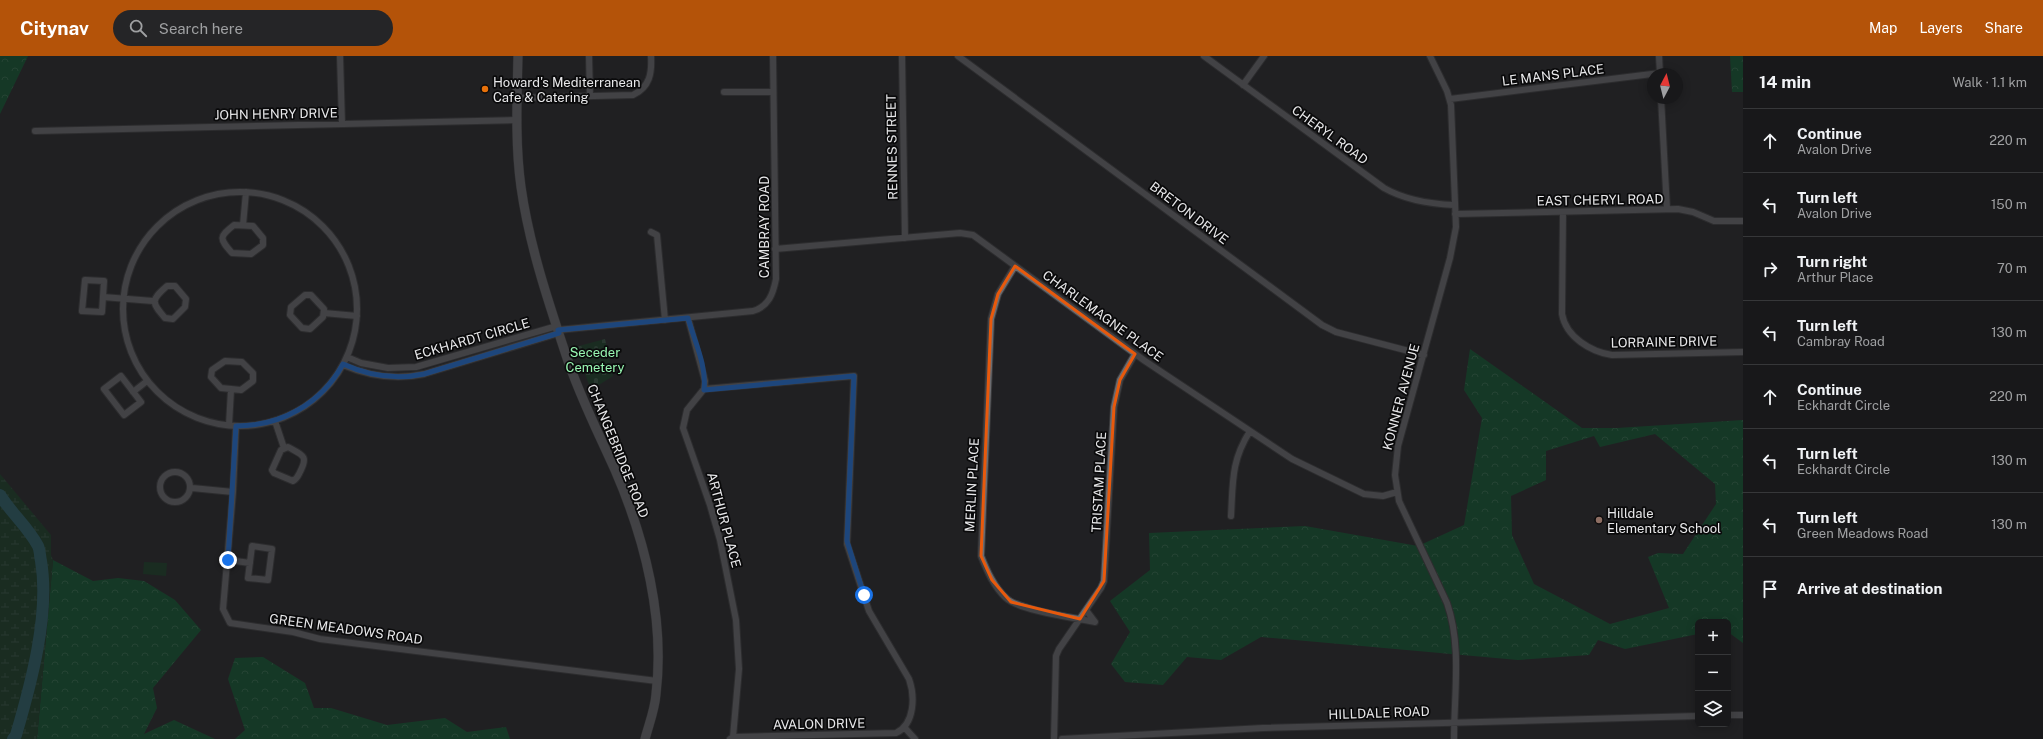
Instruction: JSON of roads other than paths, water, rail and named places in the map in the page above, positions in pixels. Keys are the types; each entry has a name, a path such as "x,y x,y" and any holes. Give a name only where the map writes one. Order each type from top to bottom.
{"main road":[{"name":"CHANGEBRIDGE ROAD","path":"518,56 517,98 521,187 532,240 558,330 574,377 615,470 635,524 646,567 657,623 659,654 657,681 654,706 645,739"}],"street":[{"path":"340,56 342,124"},
{"path":"589,56 590,96"},
{"path":"517,98 634,95 645,87 650,76 651,56"},
{"name":"CAMBRAY ROAD","path":"558,330 753,311 766,304 774,288 773,56"},
{"name":"RENNES STREET","path":"902,56 905,238"},
{"name":"BRETON DRIVE","path":"958,56 1322,325 1336,332 1424,354"},
{"name":"CHERYL ROAD","path":"1204,56 1384,188 1397,195 1428,202 1454,205"},
{"path":"1243,85 1264,56"},
{"name":"KONNER AVENUE","path":"1430,56 1450,99 1455,214 1454,242 1398,446 1395,475 1397,492 1401,506 1447,603 1453,619 1456,647 1454,739"},
{"path":"1659,56 1660,68"},
{"name":"LE MANS PLACE","path":"1450,99 1647,75"},
{"path":"724,92 773,92"},
{"path":"1661,104 1667,209"},
{"name":"JOHN HENRY DRIVE","path":"35,131 518,120"},
{"path":"243,225 246,192"},
{"path":"246,192 276,197 291,203 306,211 328,231 343,252 353,278 356,292 357,316 356,329 347,357 333,380 317,396 302,408 275,421 250,426 236,426 202,420 184,412 166,400 147,381 132,356 126,339 122,316 122,298 125,283 134,257 145,239 159,223 170,214 194,200 221,193 246,192"},
{"name":"EAST CHERYL ROAD","path":"1455,214 1667,209 1684,210 1714,221 1743,222"},
{"name":"LORRAINE DRIVE","path":"1563,212 1562,314 1567,328 1581,342 1594,350 1612,355 1743,352"},
{"path":"234,225 243,225 253,226 263,238 263,245 251,254 232,253 222,242 223,234 234,225"},
{"path":"651,232 656,235 665,320"},
{"name":"CHARLEMAGNE PLACE","path":"775,249 960,233 973,235 1135,354 1292,459 1364,494 1382,496 1397,492"},
{"name":"MERLIN PLACE","path":"1015,266 998,294 991,319 981,556 992,580 1011,602 1023,607 1095,622 1086,610"},
{"path":"85,280 104,281 103,297 102,312 82,310 85,280"},
{"path":"167,286 175,286 186,299 185,307 173,319 165,318 155,307 153,301 156,296 167,286"},
{"path":"305,294 311,295 324,309 324,313 323,317 310,329 302,328 290,315 291,307 305,294"},
{"path":"103,297 153,301"},
{"path":"324,313 357,316"},
{"path":"688,318 703,371 705,381 704,390 854,376 847,541 869,611 909,679 912,688 909,721 905,728 915,739"},
{"name":"ECKHARDT CIRCLE","path":"347,357 381,367 416,367 558,330"},
{"name":"ECKHARDT CIRCLE","path":"343,364 380,376 408,377 431,372 558,330"},
{"name":"TRISTAM PLACE","path":"1054,739 1056,656 1104,580 1115,401 1120,380 1135,354"},
{"path":"224,361 242,362 253,373 252,381 241,390 231,390 221,388 211,377 212,370 224,361"},
{"path":"121,376 133,392 141,402 124,415 104,389 121,376"},
{"path":"133,392 147,381"},
{"path":"229,425 231,390"},
{"name":"ARTHUR PLACE","path":"704,390 687,410 683,428 710,505 720,540 736,620 739,669 732,738"},
{"path":"275,421 284,448 272,470 274,473 292,481 296,480 305,463 305,459 302,455 288,447 284,448"},
{"name":"GREEN MEADOWS ROAD","path":"236,426 233,492 223,609 230,623 293,632 320,639 657,681"},
{"path":"1231,516 1236,459 1240,446 1250,431"},
{"path":"176,470 180,471 191,482 192,488 190,493 178,504 173,504 169,502 159,490 159,482 172,471 176,470"},
{"path":"192,488 233,492"},
{"path":"252,546 272,549 268,580 248,578 250,563 252,546"},
{"path":"228,560 250,563"},
{"path":"1731,715 1743,715"},
{"name":"HILLDALE ROAD","path":"1062,739 1262,728 1695,716"},
{"name":"AVALON DRIVE","path":"732,738 892,734 905,728"}],"waterway":[{"path":"0,495 38,546 43,582 43,603 38,649 22,715 16,735 13,739"}],"place":[{"name":"Howard's Mediterranean Cafe & Catering","path":"485,89"},
{"name":"Hilldale Elementary School","path":"1599,520"}],"park label":[{"name":"Seceder Cemetery","path":"595,360"}]}
